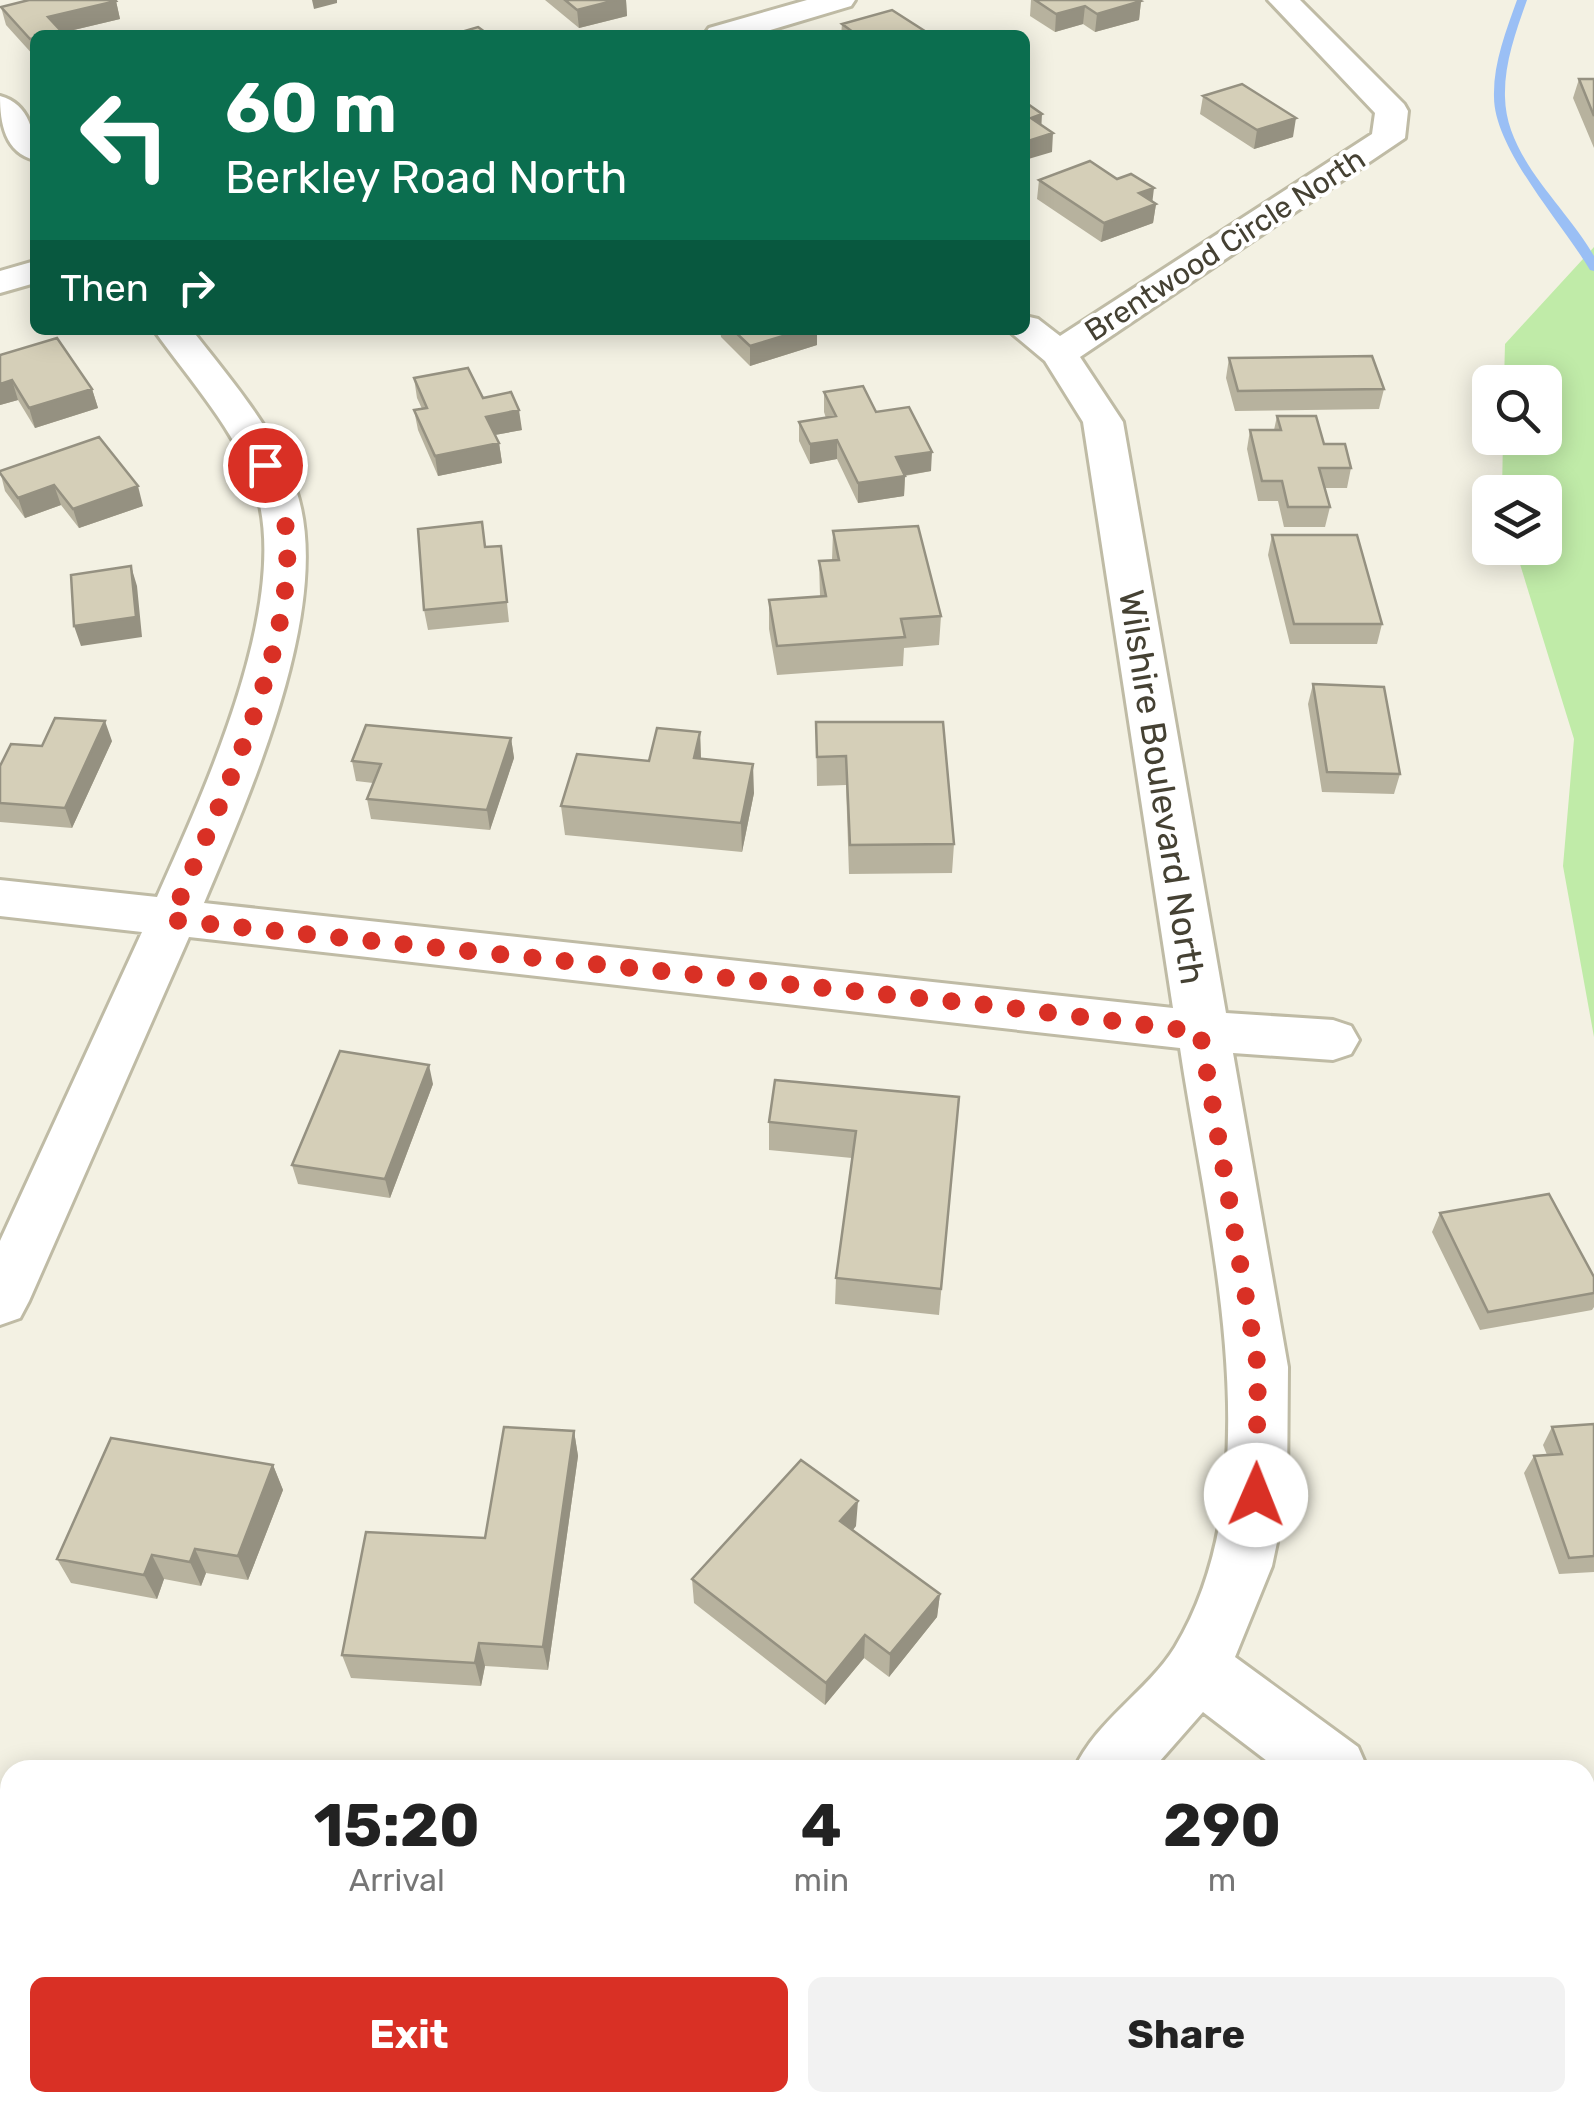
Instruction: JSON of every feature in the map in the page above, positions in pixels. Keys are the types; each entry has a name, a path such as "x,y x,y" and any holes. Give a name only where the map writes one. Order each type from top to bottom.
{"street":[{"path":"737,30 840,0"},
{"name":"Brentwood Circle North","path":"1042,340 1388,138 1392,111 1283,0"},
{"path":"0,106 30,144"},
{"path":"0,282 30,273"},
{"path":"0,1301 171,920 244,737 275,646 285,568 282,510 265,465 176,335"},
{"name":"Wilshire Boulevard North","path":"1042,340 1103,422 1200,1032 1258,1367 1256,1495 1240,1566 1198,1669 1117,1760"},
{"path":"0,898 171,920 997,1006 1200,1032 1333,1040"},
{"path":"1198,1669 1321,1760"}],"green space":[{"path":"1594,247 1594,1037 1563,866 1574,739 1520,565 1562,565 1562,475 1502,475 1503,455 1562,455 1562,365 1504,365 1505,344"}],"building":[{"path":"29,0 116,1 48,17 60,30 30,30 30,39 1,7"},
{"path":"565,0 616,0 577,10"},
{"path":"1035,0 1141,1 1097,14 1085,6 1056,14"},
{"path":"892,10 923,30 850,30 842,24"},
{"path":"1579,79 1594,79 1594,116"},
{"path":"1242,84 1296,118 1257,130 1203,96"},
{"path":"1030,106 1042,114 1031,118 1053,133 1030,140"},
{"path":"1090,161 1117,179 1131,174 1154,188 1139,193 1156,204 1104,223 1039,180"},
{"path":"738,335 786,335 750,346"},
{"path":"57,338 92,389 29,408 12,380 0,384 0,355"},
{"path":"1372,356 1384,389 1238,391 1229,358"},
{"path":"468,368 483,398 511,392 519,410 486,417 499,443 435,456 414,410 427,408 414,378"},
{"path":"863,386 876,412 909,407 932,452 896,457 905,476 858,483 837,440 810,444 799,422 836,416 824,392"},
{"path":"1277,416 1316,416 1324,444 1345,444 1351,468 1319,468 1330,507 1288,507 1282,481 1262,481 1250,430 1281,430"},
{"path":"99,437 138,486 73,509 54,485 18,498 0,473 0,471"},
{"path":"482,522 485,547 501,546 507,602 424,610 418,529"},
{"path":"918,526 941,616 901,619 905,637 777,646 769,600 826,596 819,561 839,560 833,531"},
{"path":"1272,535 1357,535 1382,624 1294,624"},
{"path":"131,566 136,617 74,626 71,575"},
{"path":"1313,684 1384,687 1400,774 1327,772"},
{"path":"55,718 105,721 65,808 0,803 0,766 11,744 42,746"},
{"path":"816,722 943,722 954,844 850,845 846,756 817,757"},
{"path":"366,725 511,738 487,810 367,799 381,764 352,761"},
{"path":"657,728 700,732 694,758 753,764 741,823 561,806 577,754 649,761"},
{"path":"340,1051 429,1065 385,1179 292,1165"},
{"path":"775,1080 959,1097 941,1289 836,1278 856,1131 769,1122"},
{"path":"1549,1194 1594,1277 1594,1293 1488,1312 1440,1213"},
{"path":"1594,1424 1594,1556 1569,1558 1534,1456 1562,1454 1552,1427"},
{"path":"504,1427 574,1431 543,1647 479,1643 475,1663 342,1655 366,1532 485,1538"},
{"path":"111,1438 273,1465 238,1556 195,1549 190,1562 152,1555 144,1575 57,1559"},
{"path":"801,1460 858,1501 840,1521 940,1594 890,1654 865,1635 826,1683 692,1579"}],"waterway":[{"path":"1522,0 1500,81 1505,129 1523,163 1594,267"}],"route":[{"path":"265,465 282,510 285,568 275,646 244,737 171,920 997,1006 1200,1032 1258,1367 1256,1495"}]}
